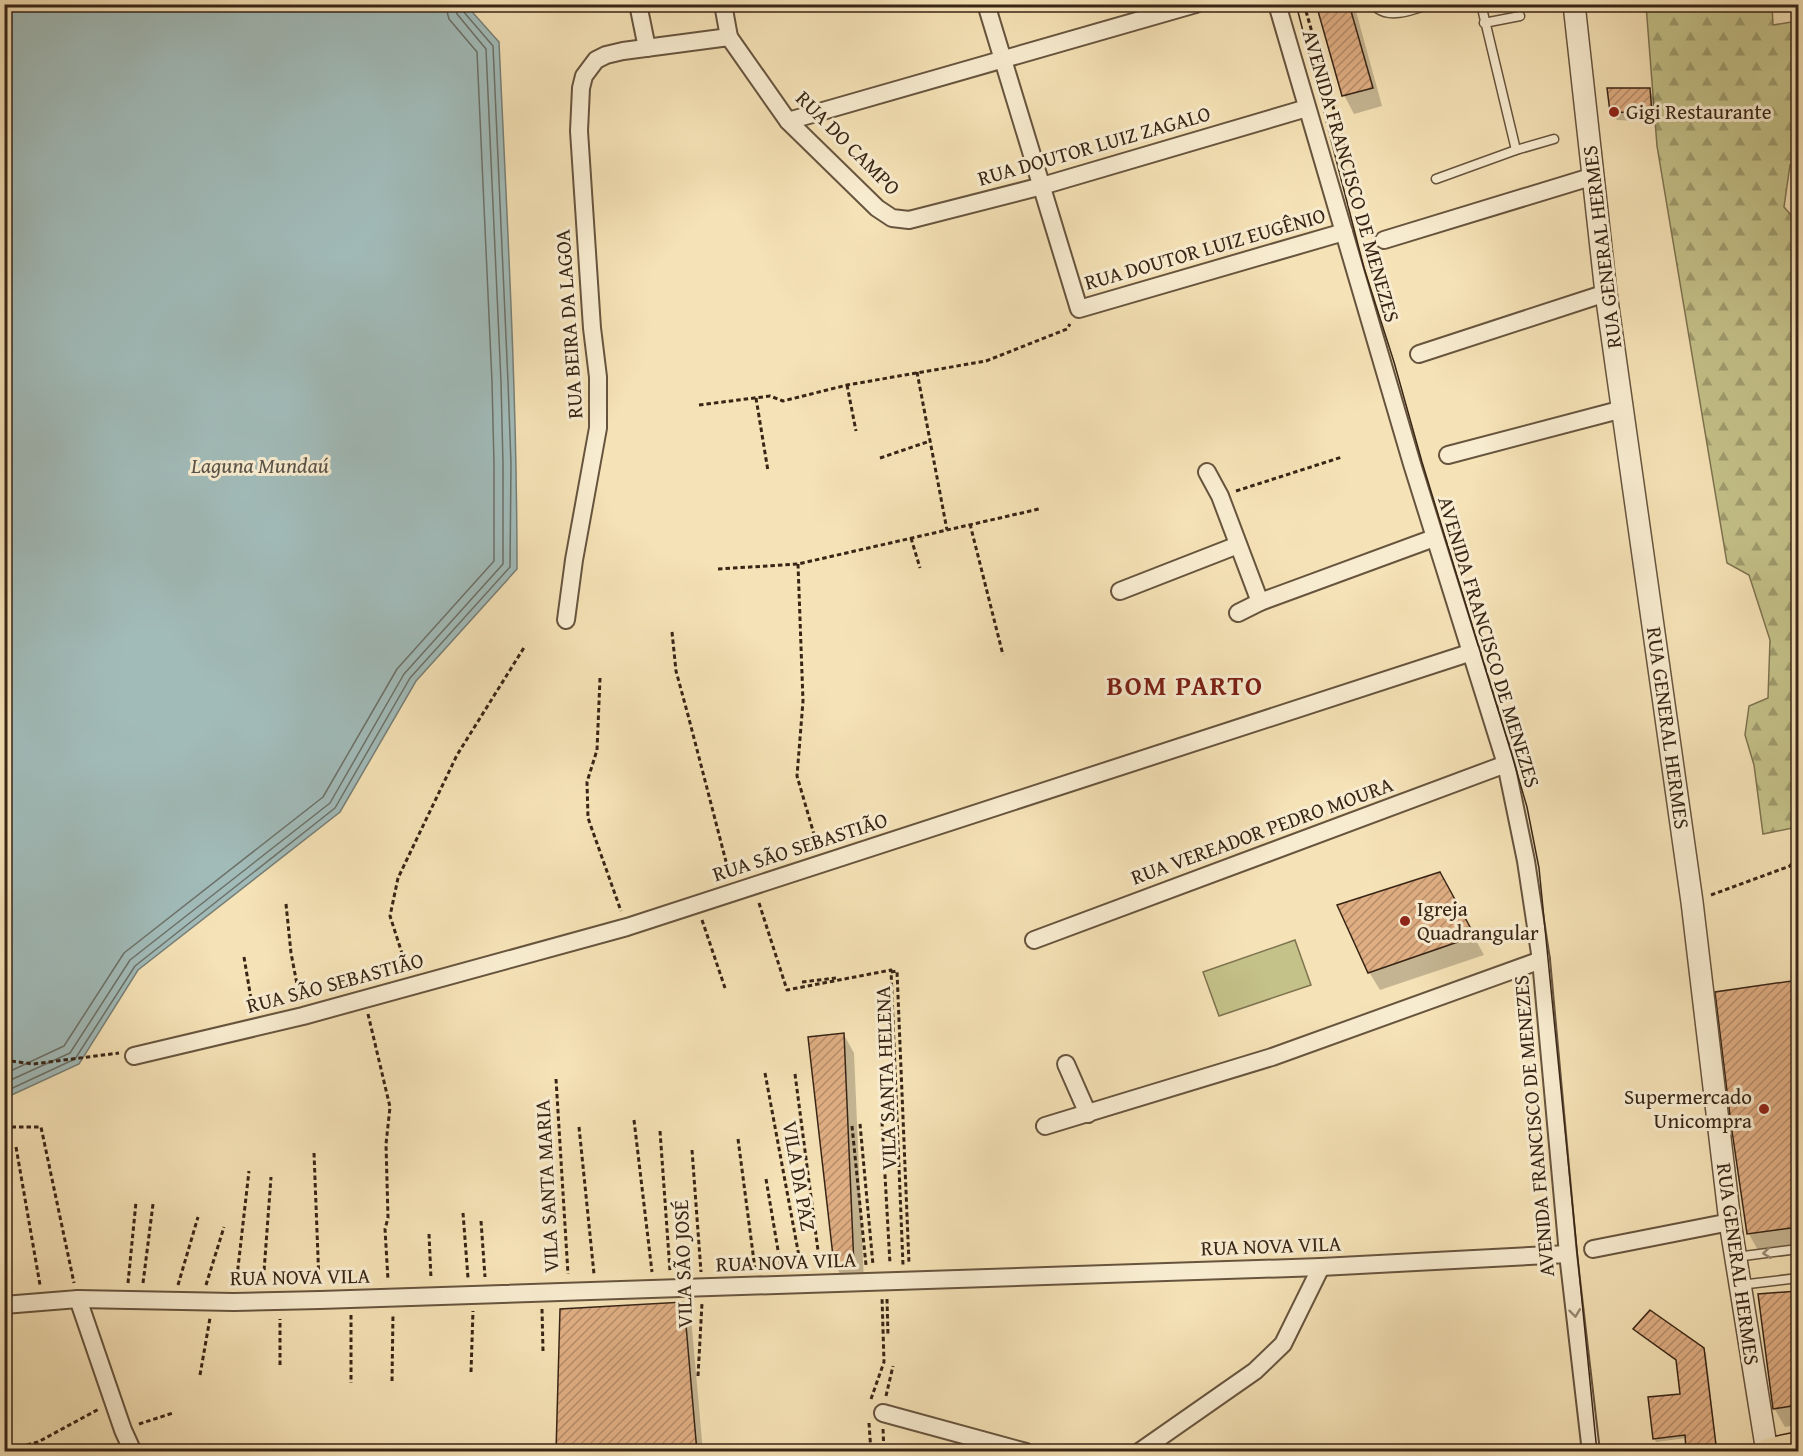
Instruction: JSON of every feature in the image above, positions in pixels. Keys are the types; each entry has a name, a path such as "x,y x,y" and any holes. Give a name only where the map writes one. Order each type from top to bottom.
{"main road":[{"path":"1768,1452 1798,1446"}],"street":[{"path":"638,4 647,48 729,37 723,4"},
{"path":"986,4 1079,309"},
{"path":"788,121 1196,4"},
{"name":"AVENIDA FRANCISCO DE MENEZES","path":"1277,4 1434,538 1506,764 1526,861 1541,960 1568,1254 1591,1452"},
{"name":"RUA GENERAL HERMES","path":"1574,4 1606,293 1692,902 1730,1222 1768,1452"},
{"name":"RUA DO CAMPO","path":"729,37 788,121 877,208 892,218"},
{"name":"RUA BEIRA DA LAGOA","path":"566,620 574,560 598,428 598,377 592,328 579,131 581,88 584,76 596,60 606,55 647,48"},
{"name":"RUA DOUTOR LUIZ ZAGALO","path":"892,218 909,220 1042,186 1307,108"},
{"path":"1384,240 1594,176"},
{"name":"RUA DOUTOR LUIZ EUGÊNIO","path":"1079,309 1344,232"},
{"path":"1419,354 1606,293"},
{"path":"1448,455 1623,408"},
{"path":"1207,472 1220,496 1260,602"},
{"path":"1238,613 1260,602 1434,538"},
{"path":"1120,591 1238,545"},
{"name":"RUA SÃO SEBASTIÃO","path":"134,1056 365,1000 412,985 627,927 1472,652"},
{"name":"RUA VEREADOR PEDRO MOURA","path":"1034,940 1506,764"},
{"path":"1046,1126 1272,1057 1541,960"},
{"path":"1066,1064 1088,1114"},
{"path":"1593,1249 1730,1222"},
{"name":"RUA NOVA VILA","path":"4,1305 42,1301 76,1292 134,1300 234,1302 320,1300 1321,1267 1568,1254"},
{"path":"1139,1452 1255,1371 1282,1344 1321,1267"},
{"path":"76,1292 123,1430 133,1452"},
{"path":"873,1413 1026,1452"}],"lane":[{"path":"1377,4 1378,9 1385,14 1394,14 1431,4"},
{"path":"1481,4 1516,150"},
{"path":"1484,22 1521,16"},
{"path":"1436,178 1554,139"},
{"path":"1735,1257 1798,1249"},
{"path":"1740,1285 1798,1278"}],"path":[{"path":"1304,4 1345,148"},
{"path":"699,405 770,396 783,400 847,385 986,361 1067,329 1079,309"},
{"path":"917,372 946,530"},
{"path":"847,385 856,431"},
{"path":"756,398 768,471"},
{"path":"880,458 930,441"},
{"path":"1220,496 1342,457"},
{"path":"718,570 798,564 1040,509"},
{"path":"970,524 1004,655"},
{"path":"911,538 920,568"},
{"path":"798,564 803,701 797,776 822,864"},
{"path":"672,632 675,671 734,893"},
{"path":"412,985 390,916 398,878 457,755 525,646"},
{"path":"600,678 597,750 586,783 588,818 627,927"},
{"path":"1692,902 1790,866 1798,855"},
{"path":"756,893 787,990 891,970 888,1336"},
{"path":"286,904 291,953 303,1016"},
{"path":"697,904 725,988"},
{"path":"244,957 255,1028"},
{"name":"VILA SANTA HELENA","path":"802,982 897,971 888,1281"},
{"path":"365,1000 390,1107 386,1144 388,1218 385,1229 391,1297 392,1381"},
{"name":"VILA DA PAZ","path":"765,1073 804,1284"},
{"path":"795,1074 822,1283"},
{"name":"VILA SANTA MARIA","path":"556,1079 569,1291"},
{"path":"634,1120 654,1289"},
{"path":"871,1452 873,1413 884,1362 888,1281 882,1122"},
{"path":"860,1124 888,1281"},
{"path":"579,1126 596,1291"},
{"path":"852,1126 888,1281"},
{"path":"4,1127 41,1127 76,1292"},
{"path":"660,1131 671,1288"},
{"path":"738,1139 757,1285"},
{"path":"16,1147 42,1301"},
{"name":"VILA SÃO JOSÉ","path":"692,1150 702,1287 698,1376"},
{"path":"314,1153 320,1300"},
{"path":"234,1302 249,1170"},
{"path":"262,1301 271,1178"},
{"path":"766,1179 783,1284"},
{"path":"134,1300 136,1202"},
{"path":"134,1300 153,1204"},
{"path":"463,1213 476,1294"},
{"path":"174,1301 198,1217"},
{"path":"471,1372 481,1221"},
{"path":"200,1375 206,1301 224,1227"},
{"path":"429,1234 432,1296"},
{"path":"541,1292 543,1351"},
{"path":"351,1298 351,1383"},
{"path":"280,1301 280,1365"},
{"path":"4,1441 7,1451 38,1442 113,1401"},
{"path":"123,1430 173,1413"}],"green space":[{"path":"1646,5 1772,5 1773,25 1798,21 1798,164 1790,165 1784,207 1798,223 1798,827 1763,834 1754,765 1745,735 1749,706 1768,698 1770,640 1749,575 1727,563 1657,146"},
{"path":"1295,940 1311,985 1219,1016 1203,972"}],"water":[{"name":"Laguna Mundaú","path":"4,5 466,5 499,42 517,503 517,569 416,681 340,812 138,970 79,1064 5,1098"}],"building":[{"path":"1316,4 1349,4 1373,88 1342,96"},
{"path":"1607,88 1650,88 1652,113 1610,112"},
{"name":"Igreja Quadrangular","path":"1440,872 1475,936 1368,973 1337,905"},
{"name":"Supermercado Unicompra","path":"1798,980 1798,1227 1747,1234 1715,992"},
{"path":"844,1033 854,1266 834,1265 808,1037"},
{"path":"1798,1291 1798,1405 1773,1409 1758,1294"},
{"path":"684,1302 697,1452 556,1452 560,1309"},
{"path":"1650,1310 1704,1348 1716,1445 1686,1449 1685,1435 1653,1439 1648,1397 1680,1394 1676,1360 1633,1329"}],"tram line":[{"path":"1296,4 1364,268 1527,807 1539,868 1597,1452"}],"place":[{"name":"Gigi Restaurante","path":"1614,112"},
{"name":"Igreja Quadrangular","path":"1405,921"},
{"name":"Supermercado Unicompra","path":"1764,1109"}],"district":[{"name":"BOM PARTO","path":"1185,686"}]}
